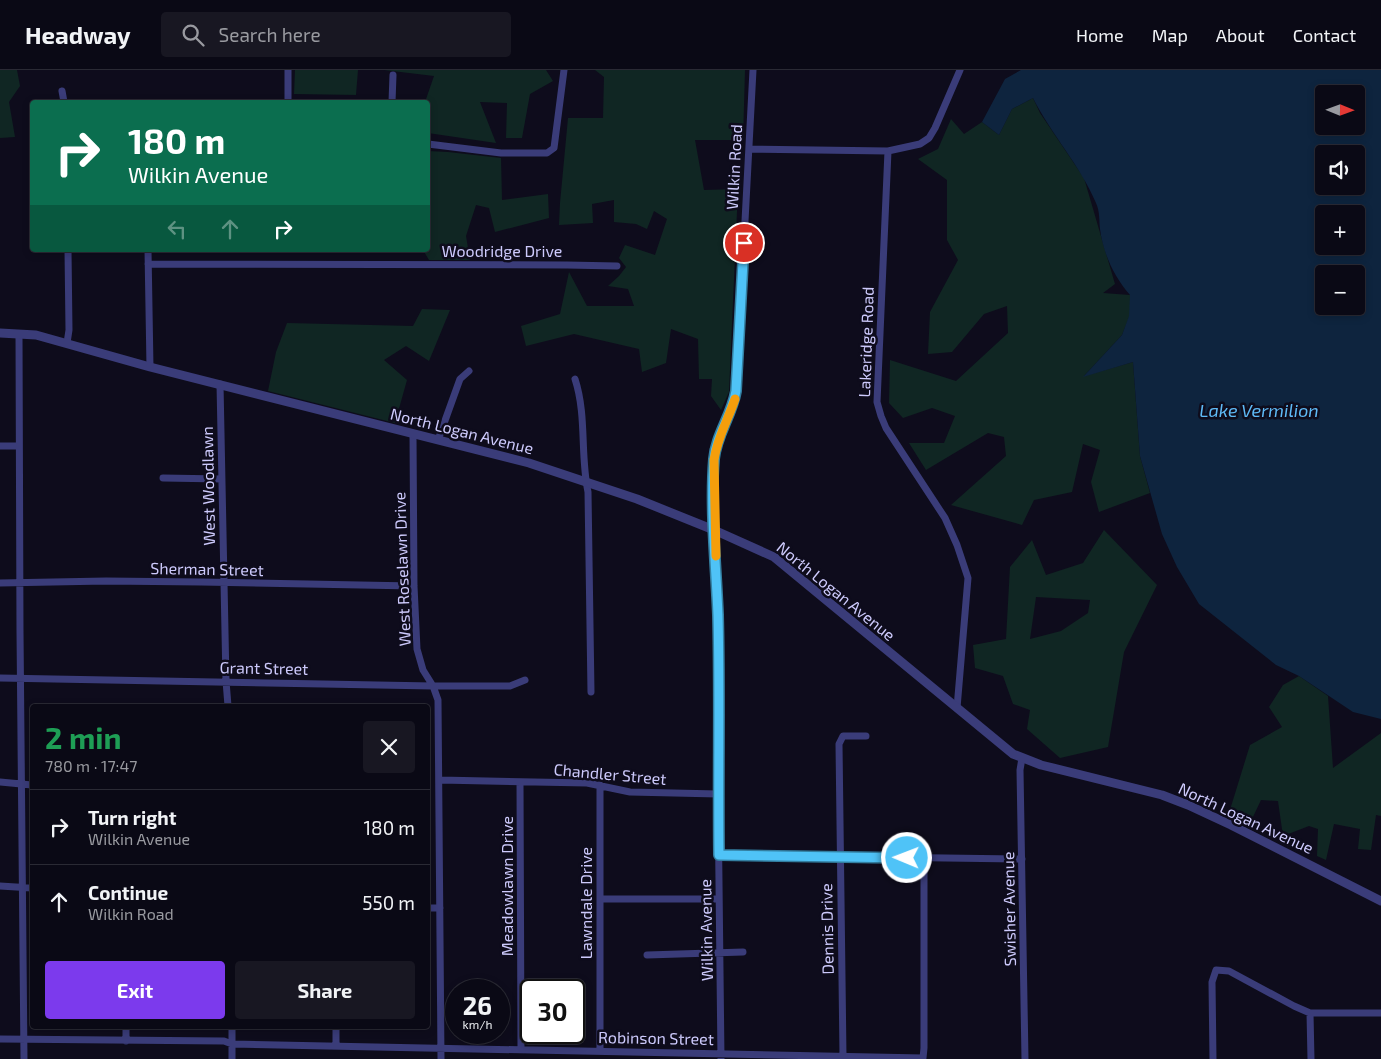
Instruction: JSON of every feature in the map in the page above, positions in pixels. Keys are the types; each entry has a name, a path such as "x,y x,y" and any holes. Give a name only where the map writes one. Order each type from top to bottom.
{"street":[{"path":"288,70 288,100"},
{"path":"430,144 502,153 547,153 554,148 564,70"},
{"name":"Wilkin Road","path":"741,296 753,70"},
{"path":"749,149 888,151 912,147 929,138 960,70"},
{"path":"392,100 393,75"},
{"path":"62,91 64,100"},
{"name":"Lakeridge Road","path":"888,151 877,402 880,416 886,428 945,518 955,539 968,578 957,708"},
{"path":"67,343 69,330 68,252"},
{"path":"148,252 150,367"},
{"name":"Woodridge Drive","path":"148,264 617,266"},
{"name":"Wilkin Avenue","path":"721,1056 718,794 719,672 714,530 714,460 716,446 732,408 736,391 741,296"},
{"name":"North Logan Avenue","path":"0,333 36,335 150,367 529,462 637,499 714,530 774,557 1013,754 1162,795 1188,805 1381,901"},
{"path":"19,334 24,1059"},
{"path":"438,440 460,380 469,372"},
{"path":"575,379 580,393 582,409 584,471 588,492 591,692"},
{"name":"West Woodlawn","path":"220,384 228,704"},
{"name":"West Roselawn Drive","path":"412,434 416,649 423,670 433,686 438,700 441,1059"},
{"path":"0,446 19,446"},
{"path":"163,478 222,479"},
{"name":"Sherman Street","path":"0,584 106,581 414,586"},
{"name":"Grant Street","path":"0,678 433,686 510,686 525,680"},
{"name":"Dennis Drive","path":"843,1056 839,744 843,736 866,736"},
{"name":"Swisher Avenue","path":"1022,758 1020,770 1025,1059"},
{"name":"Chandler Street","path":"440,780 587,783 630,792 718,794"},
{"path":"0,782 30,785"},
{"name":"Meadowlawn Drive","path":"520,782 521,1049"},
{"name":"Lawndale Drive","path":"600,785 600,1050"},
{"path":"719,855 1022,860"},
{"name":"Robinson Street","path":"0,1039 224,1041 232,1044 600,1050 721,1056 923,1058 924,858"},
{"path":"0,886 30,888"},
{"path":"600,899 719,899"},
{"path":"430,908 440,908"},
{"path":"647,955 743,952"},
{"path":"1213,1059 1212,982 1216,970 1229,971 1310,1013 1381,1013"},
{"path":"1310,1013 1311,1059"},
{"path":"126,1029 126,1040"},
{"path":"232,1029 232,1059"},
{"path":"336,1029 336,1046"}],"green space":[{"path":"0,70 17,70 20,86 9,102 15,137 0,138"},
{"path":"295,70 358,70 356,95 294,94"},
{"path":"384,70 546,70 553,81 530,94 522,138 506,138 507,103 480,102 496,143 430,133 430,100 426,100 434,76"},
{"path":"595,70 745,70 743,140 695,140 704,190 738,189 729,392 721,410 711,396 712,379 699,379 698,339 671,329 666,363 642,372 639,349 574,334 526,346 521,326 560,314 569,272 587,306 634,306 628,289 608,286 626,267 619,258 625,245 655,255 667,219 654,211 647,229 636,224 614,222 614,200 592,204 593,223 559,225 568,118 603,118 604,77"},
{"path":"1033,98 1040,113 1084,178 1115,284 1103,293 1130,295 1130,315 1122,335 1084,376 1133,362 1140,456 1150,493 1099,512 1091,482 1100,450 1083,444 1072,492 1034,500 1022,525 951,505 1006,456 1004,437 988,433 926,470 909,443 944,443 955,416 932,408 903,418 889,403 890,360 956,381 1008,333 1007,306 984,314 952,352 928,354 930,312 958,260 947,240 947,180 918,159 938,149 951,119 964,134 982,122 999,135 1012,109"},
{"path":"430,151 501,158 502,200 548,194 549,218 495,232 489,208 476,205 466,236 470,260 429,260 424,252 430,252"},
{"path":"422,309 450,310 429,361 406,346 384,360 407,380 395,423 268,391 276,352 287,323 413,326"},
{"path":"1104,530 1157,585 1124,652 1108,747 1060,758 1027,729 1030,710 1013,704 1003,676 975,668 973,645 1006,639 1010,567 1032,540 1046,575 1083,563","holes":["1036,597 1090,600 1088,613 1061,631 1030,639"]},
{"path":"1299,676 1328,696 1333,768 1381,733 1381,816 1376,815 1371,850 1358,849 1360,829 1334,824 1326,860 1317,856 1318,829 1309,826 1283,836 1278,801 1261,800 1251,821 1229,813 1250,745 1282,727 1269,707 1283,685"}],"water":[{"name":"Lake Vermilion","path":"1021,70 1381,70 1381,719 1353,712 1299,676 1276,665 1199,604 1177,567 1162,534 1140,456 1133,362 1083,377 1122,335 1129,316 1130,295 1114,273 1107,256 1101,238 1096,203 1082,176 1033,98 1012,109 999,135 982,122 1005,79"}],"slow traffic":[{"path":"716,556 714,460 720,432 735,399"}],"route":[{"path":"744,243 736,391 732,408 720,432 714,460 718,616 719,855 907,858"}]}
